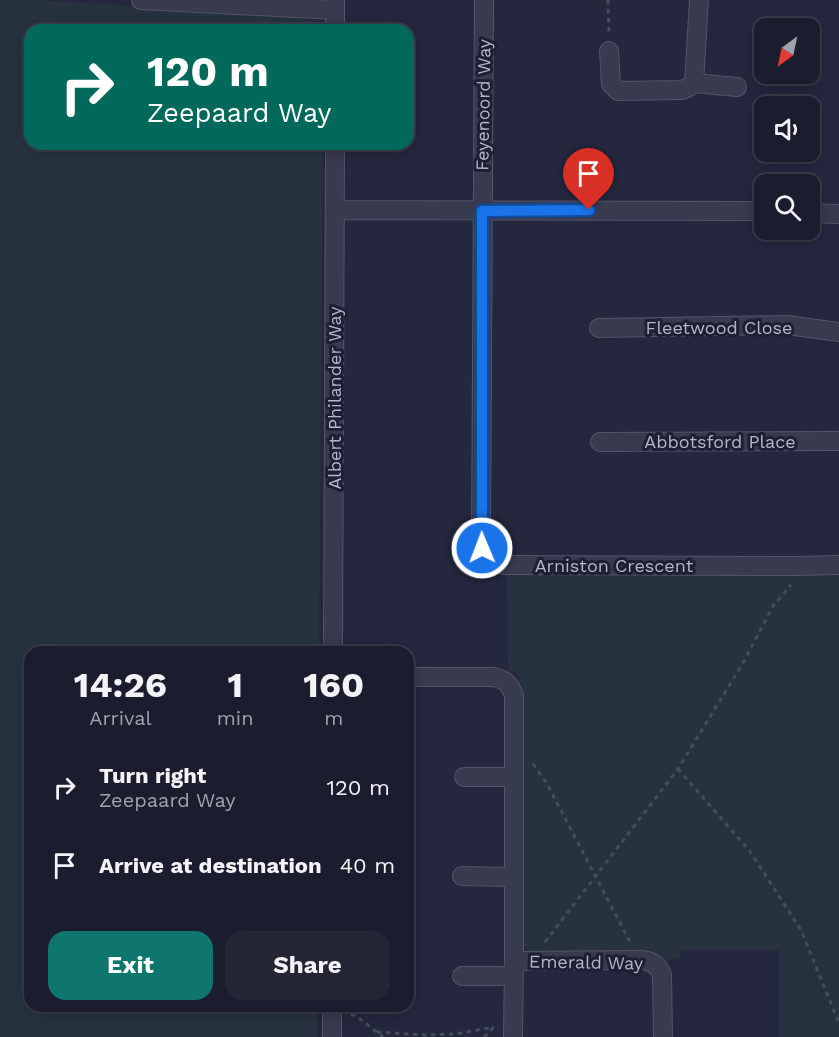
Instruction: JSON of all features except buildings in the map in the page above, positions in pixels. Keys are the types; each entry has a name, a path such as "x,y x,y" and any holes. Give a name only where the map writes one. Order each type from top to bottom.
{"street":[{"path":"141,0 335,5 335,24"},
{"name":"Feyenoord Way","path":"482,211 484,0"},
{"path":"609,51 611,84 618,91 682,90 689,87 693,82 699,0"},
{"path":"693,82 737,87"},
{"name":"Albert Philander Way","path":"333,646 335,150"},
{"path":"335,210 754,211"},
{"path":"820,212 839,210"},
{"name":"Arniston Crescent","path":"482,211 481,542 487,556 505,565 839,565"},
{"name":"Fleetwood Close","path":"599,328 787,325 839,332"},
{"name":"Abbotsford Place","path":"600,442 839,441"},
{"name":"Emerald Way","path":"414,677 493,677 504,680 512,689 514,696 513,1037"},
{"path":"464,777 514,777"},
{"path":"462,876 514,877"},
{"name":"Emerald Way","path":"462,976 514,968 539,960 651,962 656,965 662,975 663,1037"},
{"path":"332,1012 332,1037"}],"path":[{"path":"608,0 609,51"},
{"path":"539,960 540,947 678,768 743,663 773,606 792,582 795,566"},
{"path":"514,745 522,748 546,782 639,960"},
{"path":"678,768 749,850 801,930 839,1023"},
{"path":"338,1012 355,1015 383,1037"},
{"path":"377,1032 424,1035 456,1034 494,1027"}],"shaded area":[{"path":"0,0 37,0 298,17 310,20 314,24 24,24 24,150 323,150 319,646 24,646 24,1012 317,1012 317,1037 0,1037"},
{"path":"507,572 839,572 839,1037 779,1037 779,950 680,950 680,957 664,962 531,953 522,943 520,937 519,676 515,672 508,671"}],"route":[{"path":"482,548 482,211 589,210"}]}
